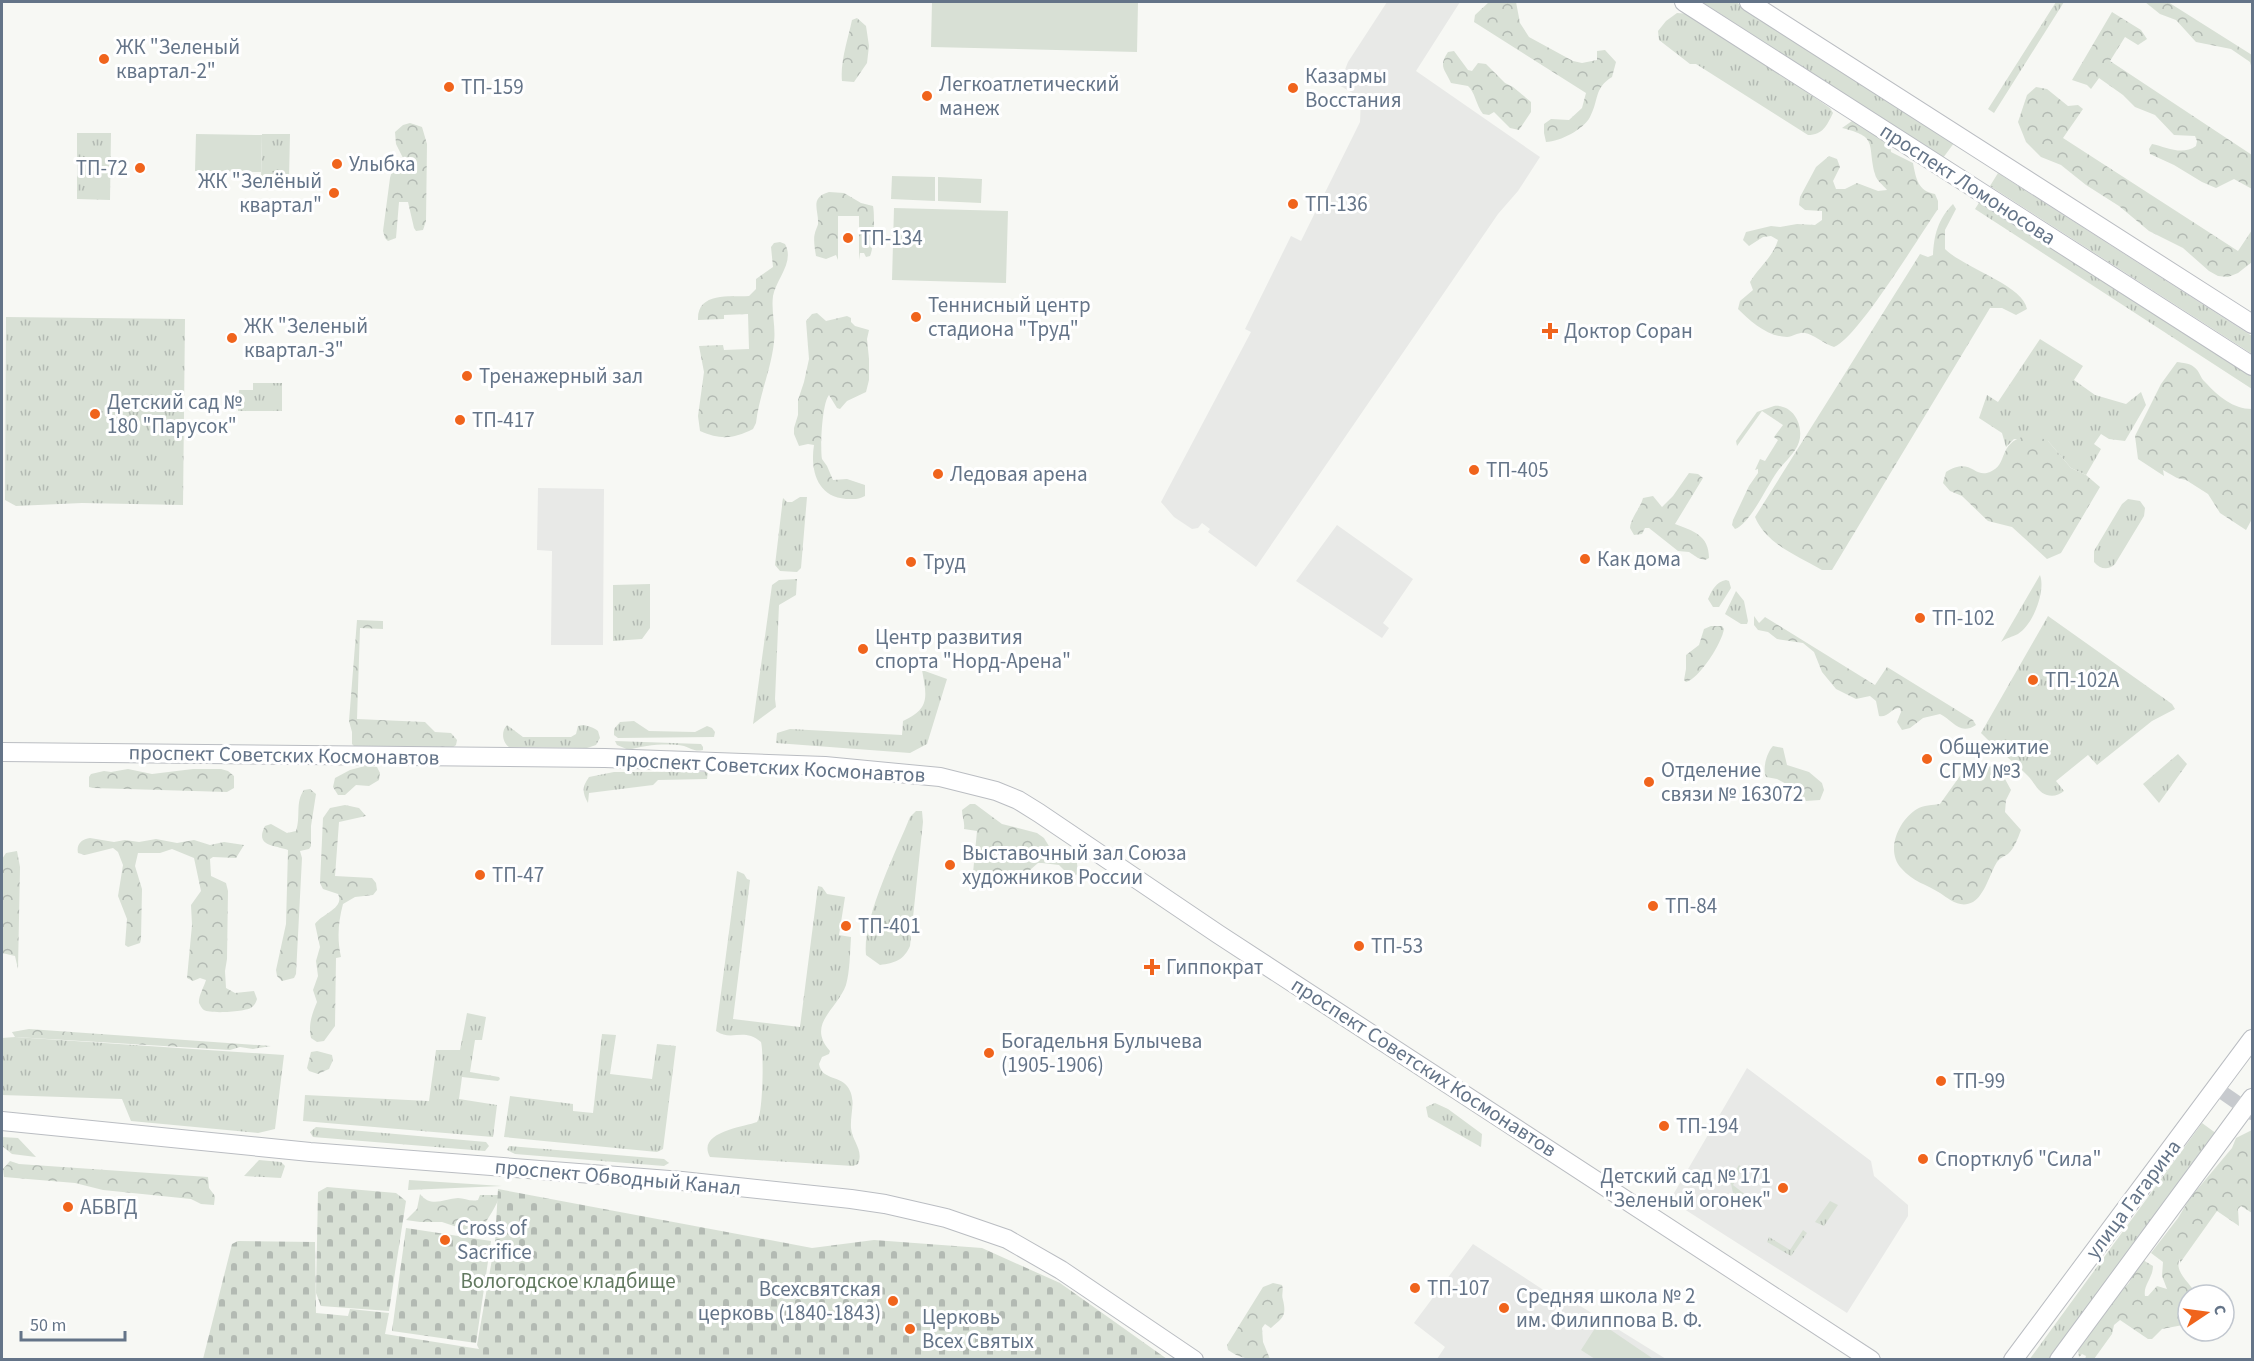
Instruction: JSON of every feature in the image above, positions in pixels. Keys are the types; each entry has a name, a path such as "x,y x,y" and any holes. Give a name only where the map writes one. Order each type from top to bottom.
{"main road":[{"name":"проспект Ломоносова","path":"1684,2 2253,366"},
{"name":"проспект Ломоносова","path":"1749,2 2253,324"},
{"name":"проспект Советских Космонавтов","path":"2,752 605,758 825,766 940,777 996,790 1039,813 1218,934 1871,1359"},
{"name":"улица Гагарина","path":"2013,1359 2253,1039"},
{"name":"улица Гагарина","path":"2059,1359 2250,1106"},
{"name":"проспект Обводный Канал","path":"2,1121 303,1151 693,1182 885,1204 946,1218 1007,1239 1061,1270 1194,1359"}],"street":[{"path":"2216,1088 2250,1106"}],"shaded area":[{"path":"1387,2 1460,2 1416,71 1540,157 1518,191 1498,214 1256,567 1208,532 1210,529 1202,523 1198,528 1192,529 1174,517 1161,502 1251,332 1245,329 1291,236 1301,241 1360,122 1361,98 1339,85 1348,62"},
{"path":"538,488 604,489 603,645 551,645 552,551 537,550"},
{"path":"1337,525 1413,579 1383,623 1389,628 1382,638 1296,581"},
{"name":"Детский сад № 171 \"Зеленый огонек\"","path":"1747,1068 1871,1161 1874,1176 1908,1205 1908,1216 1847,1313 1670,1200"},
{"name":"Средняя школа № 2 им. Филиппова В. Ф.","path":"1473,1244 1545,1291 1561,1294 1666,1359 1437,1359 1445,1347 1414,1323"}],"green space":[{"path":"932,2 1138,2 1137,52 931,47"},
{"path":"1489,2 1516,2 1520,23 1529,37 1573,61 1582,63 1597,60 1597,51 1605,50 1616,62 1612,77 1602,86 1590,117 1577,130 1565,137 1546,142 1544,124 1551,119 1569,120 1582,108 1586,93 1474,22 1475,15"},
{"path":"1702,2 1736,2 1954,143 1943,158"},
{"path":"2056,2 2064,2 1994,113 1988,109"},
{"path":"2145,2 2168,2 2252,55 2252,69 2250,62 2231,49 2196,42 2176,20 2160,14"},
{"path":"2112,12 2141,30 2147,39 2138,45 2125,37 2110,61 2252,155 2252,189 2234,179 2216,188 2150,154 2149,149 2152,144 2174,150 2185,150 2196,146 2197,141 2195,136 2174,135 2155,115 2135,107 2123,95 2099,78 2091,89 2087,85 2072,80"},
{"path":"1677,13 1693,14 1830,108 1833,113 1826,125 1821,131 1808,135 1696,64 1690,64 1659,40 1658,31"},
{"path":"857,18 866,26 869,46 867,63 854,82 842,81 842,66 852,20"},
{"path":"1454,51 1468,70 1472,71 1478,63 1486,64 1505,83 1531,102 1531,112 1519,130 1510,128 1494,112 1489,115 1483,114 1468,86 1451,83 1443,61 1448,52"},
{"path":"2036,87 2047,89 2068,106 2078,105 2083,109 2063,138 2238,251 2252,230 2252,262 2238,273 2228,277 2218,276 2183,248 2149,231 2119,206 2086,185 2061,165 2041,157 2026,142 2018,122 2027,95"},
{"path":"1852,121 1867,125 1890,144 1891,152 1913,163 1921,187 1935,194 1938,209 1872,307 1844,340 1834,347 1805,333 1787,337 1773,334 1754,323 1738,309 1740,301 1753,290 1750,282 1773,252 1778,240 1771,236 1763,237 1749,246 1743,240 1746,232 1771,226 1815,225 1822,220 1822,211 1805,210 1799,205 1800,197 1816,167 1829,156 1837,159 1840,167 1833,181 1836,189 1845,189 1857,183 1878,191 1887,190 1876,176 1867,139 1854,131 1842,128"},
{"path":"410,123 422,127 427,144 426,221 423,230 416,231 408,202 399,202 396,238 388,241 383,231 390,178 392,171 403,158 396,144 395,132 403,125"},
{"path":"77,133 111,133 110,200 77,199"},
{"path":"196,134 262,135 261,172 195,171"},
{"path":"262,134 290,134 289,179 261,179"},
{"path":"1998,173 2252,336 2252,354 1990,186"},
{"path":"892,176 935,177 935,201 891,199"},
{"path":"938,177 982,179 981,203 938,201"},
{"path":"829,192 844,193 861,203 873,206 874,231 870,256 866,257 864,253 860,253 859,260 859,216 838,216 838,260 836,255 826,259 816,256 814,238 818,224 816,205 819,198"},
{"path":"1982,198 2252,373 2252,389 1975,209"},
{"path":"1953,204 1956,209 1945,230 1945,249 2015,292 2023,300 2027,309 2016,315 2002,308 1990,308 1832,570 1822,570 1775,542 1767,535 1755,517 1920,254 1928,257 1933,255 1938,228 1944,215"},
{"path":"894,208 1008,211 1006,283 892,280"},
{"path":"774,243 785,244 788,257 773,296 774,342 756,423 753,429 733,436 714,436 700,431 698,416 704,372 699,346 723,345 724,350 749,349 748,314 724,315 724,319 698,320 699,311 708,300 749,296 756,289 756,279 773,267 771,247"},
{"path":"817,313 826,321 847,316 851,318 855,326 869,330 867,339 869,380 866,392 847,401 840,409 829,395 822,426 822,459 833,480 847,479 865,485 865,496 858,499 836,497 822,488 813,464 814,445 799,446 794,434 798,400 809,359 806,321 812,314"},
{"name":"Детский сад № 180 \"Парусок\"","path":"6,317 185,319 183,505 82,503 16,506 5,500"},
{"path":"2040,339 2083,366 2074,380 2095,395 2126,404 2141,392 2146,405 2125,441 2109,439 2101,434 2094,444 2101,449 2086,475 2071,468 2048,441 2014,439 2006,447 2002,433 1979,418 1987,395 1998,402"},
{"path":"2177,362 2186,363 2198,370 2203,380 2226,401 2238,407 2252,409 2252,519 2246,530 2220,513 2208,494 2186,480 2163,470 2164,476 2138,459 2135,436 2161,384"},
{"path":"253,383 282,383 282,411 238,411 239,390 253,390"},
{"path":"1774,406 1787,409 1796,417 1800,429 1799,442 1752,512 1741,526 1735,529 1732,525 1733,520 1749,486 1758,473 1758,469 1755,470 1760,459 1765,461 1778,440 1774,437 1783,425 1762,411 1737,446 1736,441 1757,412"},
{"path":"2025,436 2037,436 2048,441 2071,468 2086,475 2100,487 2061,553 2047,559 2012,527 1988,521 1962,496 1950,491 1943,483 1946,472 1961,466 1980,473 1990,472 2000,464 2010,444"},
{"path":"1689,473 1698,474 1703,478 1675,524 1694,532 1703,539 1709,558 1705,560 1689,552 1678,551 1649,528 1645,528 1642,534 1634,535 1630,528 1643,498 1653,496 1662,507"},
{"path":"800,497 807,497 801,568 797,572 780,571 775,565 783,498 787,502 792,502"},
{"path":"2128,499 2140,501 2145,508 2144,516 2115,564 2110,568 2101,568 2094,562 2094,551 2122,504"},
{"path":"2040,575 2040,598 2029,623 2018,634 2001,642"},
{"path":"797,579 796,595 779,605 776,707 753,724 772,585 779,580"},
{"path":"1726,580 1729,581 1731,588 1719,607 1713,607 1708,599 1717,585"},
{"path":"650,584 650,628 642,639 613,641 613,585"},
{"path":"1736,591 1744,601 1747,624 1741,624 1725,614"},
{"path":"1754,616 1759,623 1765,617 1875,685 1887,667 1973,720 1976,725 1961,728 1940,714 1923,718 1910,728 1902,730 1897,722 1901,712 1900,708 1885,716 1879,716 1876,701 1870,696 1856,699 1836,689 1822,672 1814,652 1803,643 1777,639 1768,632 1758,630 1754,625"},
{"path":"2048,616 2172,704 2175,709 2152,721 2097,765 2088,755 2056,781 2064,791 2051,796 2041,791 1981,733"},
{"path":"357,620 383,621 383,629 360,628 357,719 425,722 435,732 451,733 457,740 456,745 452,748 355,747 352,744 349,721"},
{"path":"1711,626 1722,626 1724,629 1719,643 1703,668 1686,682 1684,680 1686,655 1699,645 1704,629"},
{"path":"922,670 947,679 927,744 910,753 776,743 777,733 790,729 902,735 903,721 918,712 924,701 925,688"},
{"path":"634,721 649,731 695,732 707,726 715,732 714,737 618,738 614,735 614,729 620,722"},
{"path":"507,725 523,737 571,737 576,734 578,726 586,726 598,731 600,738 596,745 587,748 509,747 503,736"},
{"path":"615,741 701,744 703,750 664,745 629,750 617,745"},
{"path":"1773,746 1783,748 1787,765 1809,772 1822,783 1824,790 1820,800 1806,801 1792,787 1777,779 1766,777 1766,761"},
{"path":"2178,754 2187,764 2159,803 2143,784"},
{"path":"365,766 377,767 380,773 379,780 369,786 356,785 345,795 338,795 333,787 335,778 350,770"},
{"path":"1967,766 1999,768 2011,790 2006,800 2005,812 2021,830 2012,849 1997,862 1977,899 1968,904 1959,904 1906,873 1896,861 1894,844 1900,828 1910,814 1922,807 1940,804"},
{"path":"128,769 152,774 193,769 228,771 234,776 234,788 227,792 89,787 91,774 104,771"},
{"path":"614,772 708,772 707,779 658,780 653,785 589,793 588,803 584,790 589,777"},
{"path":"310,789 316,794 311,826 311,846 309,849 300,851 302,858 296,974 294,978 282,981 277,976 276,970 286,924 288,850 264,842 262,833 265,826 271,824 287,833 296,831 301,795 304,790"},
{"path":"970,804 975,804 1002,824 1037,833 1044,838 1055,856 1077,863 1078,874 1071,877 1059,865 1042,863 1038,863 1022,877 973,873 977,831 964,829 962,810"},
{"path":"345,805 359,808 366,816 339,822 335,876 372,878 377,890 373,895 355,897 343,904 339,931 341,957 336,958 335,1026 324,1041 317,1042 311,1038 310,1029 317,1002 313,990 318,976 316,961 320,947 315,924 336,907 339,899 338,894 323,889 320,883 323,818 330,808"},
{"path":"916,811 922,811 923,822 910,946 905,955 898,960 880,965 866,955 869,923 889,867 910,817"},
{"path":"90,838 114,842 156,839 177,843 194,840 210,845 224,842 244,845 236,858 213,857 210,859 211,876 226,883 228,891 226,988 235,993 254,991 257,999 253,1006 249,1009 228,1012 204,1010 199,1001 206,980 200,978 193,981 187,978 192,925 191,905 201,891 194,858 172,849 160,853 138,853 135,866 142,889 141,939 140,943 128,947 125,945 127,919 118,896 123,865 118,852 113,848 85,855 78,853 80,842"},
{"path":"17,851 20,867 18,969 15,956 2,953 2,859 6,853"},
{"path":"737,871 750,880 733,1019 800,1027 818,886 822,887 827,894 845,897 839,935 851,937 848,974 842,994 822,1025 823,1041 830,1051 822,1057 819,1064 823,1073 847,1086 852,1096 851,1128 860,1154 858,1164 853,1166 710,1157 707,1149 715,1136 757,1122 762,1097 761,1042 749,1036 727,1035 716,1031"},
{"path":"467,1013 486,1017 482,1040 475,1040 470,1072 500,1079 498,1081 462,1077 459,1099 497,1105 493,1137 303,1121 305,1095 429,1101 436,1050 460,1050"},
{"path":"29,1029 271,1046 253,1049 240,1047 230,1050 15,1037 12,1032"},
{"path":"602,1034 616,1035 610,1074 652,1079 657,1044 676,1046 663,1149 657,1152 504,1137 510,1096 573,1104 573,1111 593,1113"},
{"path":"2,1038 284,1055 275,1129 258,1133 131,1121 122,1099 2,1095"},
{"path":"317,1051 332,1055 333,1060 329,1069 318,1074 307,1068 311,1052"},
{"path":"1435,1103 1448,1109 1482,1134 1481,1147 1428,1117 1426,1107"},
{"path":"2202,1123 2217,1134 2052,1359 2029,1360"},
{"path":"316,1127 486,1142 489,1146 485,1151 313,1137 310,1132"},
{"path":"2252,1130 2252,1213 2241,1206 2238,1209 2239,1226 2217,1211 2180,1263 2180,1259 2179,1268 2188,1283 2176,1283 2176,1326 2162,1329 2152,1339 2148,1339 2120,1320 2114,1325 2112,1334 2094,1359 2085,1359 2086,1356 2082,1354 2079,1357 2078,1350 2119,1293 2129,1283 2137,1265 2143,1260 2153,1266 2145,1288 2145,1296 2148,1296 2157,1286 2167,1289 2162,1276 2163,1262 2151,1253 2190,1198 2232,1148 2236,1138"},
{"path":"2,1137 18,1138 36,1157 12,1154 2,1146"},
{"path":"509,1146 664,1159 669,1163 664,1166 515,1154 507,1150"},
{"path":"259,1160 281,1162 285,1166 281,1178 244,1176"},
{"path":"10,1161 19,1164 208,1177 209,1188 215,1196 214,1205 201,1204 191,1199 103,1190 75,1183 4,1177 3,1169"},
{"path":"1739,1165 1743,1168 1733,1185 1747,1196 1745,1200 1733,1193 1730,1179"},
{"path":"409,1180 502,1186 408,1190"},
{"path":"327,1187 396,1193 406,1201 389,1311 321,1306 316,1293 318,1192"},
{"name":"Вологодское кладбище","path":"498,1189 812,1248 874,1240 982,1248 1060,1283 1167,1359 203,1359 232,1244 238,1241 315,1242 316,1313 348,1316 350,1309 389,1313 385,1334 479,1349 477,1345 495,1242"},
{"path":"420,1194 433,1202 458,1198 478,1200 480,1195 500,1195 482,1229 472,1232 442,1222 406,1220 417,1209"},
{"path":"1830,1201 1838,1205 1824,1226 1815,1222"},
{"path":"406,1228 491,1241 476,1343 392,1331"},
{"path":"1803,1230 1807,1233 1791,1256 1767,1242 1769,1237 1790,1250"},
{"path":"1273,1283 1282,1285 1284,1314 1271,1328 1265,1324 1262,1328 1263,1342 1270,1359 1248,1359 1238,1356 1228,1350 1227,1345 1263,1287"},
{"path":"1599,1322 1652,1358 1595,1359 1581,1350"}],"place":[{"name":"ЖК \"Зеленый квартал-2\"","path":"104,59"},
{"name":"ТП-159","path":"449,87"},
{"name":"Казармы Восстания","path":"1293,88"},
{"name":"Легкоатлетический манеж","path":"927,96"},
{"name":"Улыбка","path":"337,164"},
{"name":"ТП-72","path":"140,168"},
{"name":"ЖК \"Зелёный квартал\"","path":"334,193"},
{"name":"ТП-136","path":"1293,204"},
{"name":"ТП-134","path":"848,238"},
{"name":"Теннисный центр стадиона \"Труд\"","path":"916,317"},
{"name":"Доктор Соран","path":"1550,331"},
{"name":"ЖК \"Зеленый квартал-3\"","path":"232,338"},
{"name":"Тренажерный зал","path":"467,376"},
{"name":"Детский сад № 180 \"Парусок\"","path":"95,414"},
{"name":"ТП-417","path":"460,420"},
{"name":"ТП-405","path":"1474,470"},
{"name":"Ледовая арена","path":"938,474"},
{"name":"Как дома","path":"1585,559"},
{"name":"Труд","path":"911,562"},
{"name":"ТП-102","path":"1920,618"},
{"name":"Центр развития спорта \"Норд-Арена\"","path":"863,649"},
{"name":"ТП-102А","path":"2033,680"},
{"name":"Общежитие СГМУ №3","path":"1927,759"},
{"name":"Отделение связи № 163072","path":"1649,782"},
{"name":"Выставочный зал Союза художников России","path":"950,865"},
{"name":"ТП-47","path":"480,875"},
{"name":"ТП-84","path":"1653,906"},
{"name":"ТП-401","path":"846,926"},
{"name":"ТП-53","path":"1359,946"},
{"name":"Гиппократ","path":"1152,967"},
{"name":"Богадельня Булычева (1905-1906)","path":"989,1053"},
{"name":"ТП-99","path":"1941,1081"},
{"name":"ТП-194","path":"1664,1126"},
{"name":"Спортклуб \"Сила\"","path":"1923,1159"},
{"name":"Детский сад № 171 \"Зеленый огонек\"","path":"1783,1188"},
{"name":"АБВГД","path":"68,1207"},
{"name":"Cross of Sacrifice","path":"445,1240"},
{"name":"ТП-107","path":"1415,1288"},
{"name":"Всехсвятская церковь (1840-1843)","path":"893,1301"},
{"name":"Средняя школа № 2 им. Филиппова В. Ф.","path":"1504,1308"},
{"name":"Церковь Всех Святых","path":"910,1329"}]}
